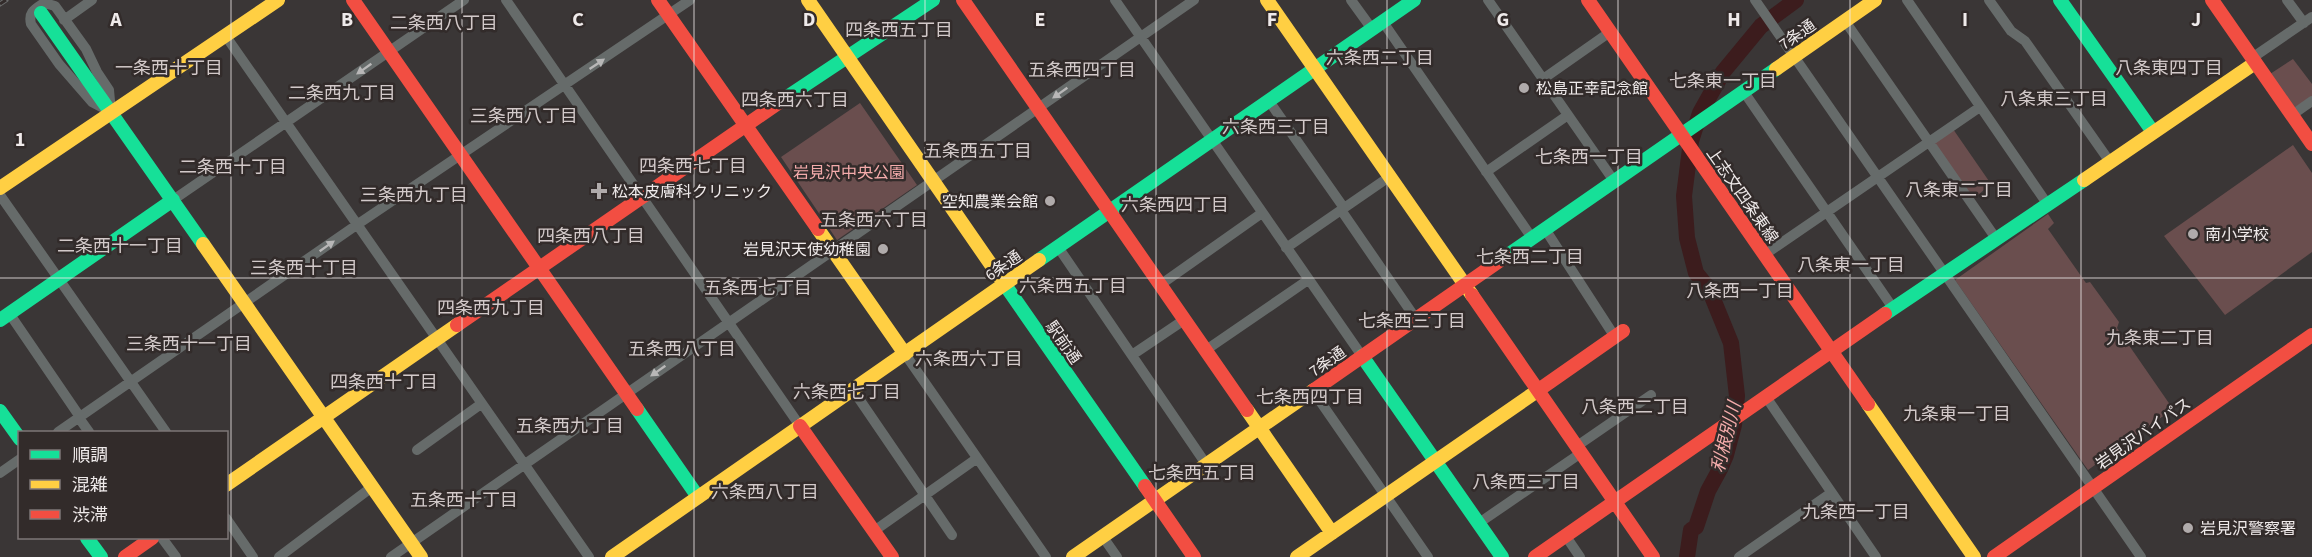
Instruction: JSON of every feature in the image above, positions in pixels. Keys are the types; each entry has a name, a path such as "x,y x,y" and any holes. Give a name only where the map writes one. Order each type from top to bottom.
{"main road":[{"path":"0,188 278,0"},
{"path":"353,0 698,497"},
{"path":"658,0 905,354"},
{"name":"駅前通","path":"808,0 1194,557"},
{"path":"228,484 642,196 933,0"},
{"path":"963,0 1332,532"},
{"path":"1267,0 1653,557"},
{"name":"6条通","path":"612,557 1414,0"},
{"name":"上志文四条東線","path":"1588,0 1681,129 1764,255 1974,557"},
{"name":"7条通","path":"1073,557 1670,143 1681,129 1741,94 1875,0"},
{"path":"2060,0 2153,132"},
{"path":"2212,0 2312,144"},
{"path":"41,13 421,557"},
{"path":"1535,557 1893,308 2048,205 2253,61"},
{"path":"5,316 173,200"},
{"path":"1297,557 1619,334"},
{"name":"岩見沢バイパス","path":"1994,557 2312,335"},
{"path":"1362,356 1502,557"},
{"path":"0,411 18,436"},
{"path":"800,426 892,557"},
{"path":"88,539 101,557"},
{"path":"125,557 149,539"}],"street":[{"path":"64,20 92,0"},
{"path":"173,200 464,0"},
{"path":"506,0 800,426"},
{"path":"59,431 358,224 690,0"},
{"path":"1115,0 1362,356"},
{"path":"391,557 1194,0"},
{"path":"1351,0 1378,26 1532,238"},
{"path":"1488,0 1614,181"},
{"path":"1907,0 2048,205"},
{"path":"1989,0 2011,31 2025,41 2110,162"},
{"path":"2253,61 2308,23 2287,0"},
{"path":"1756,2 2141,557"},
{"path":"44,3 55,6 86,49 109,90 111,112 92,102 59,64 31,24 29,19 31,12 44,3"},
{"path":"1845,21 1997,240"},
{"path":"1543,79 1610,32"},
{"path":"225,35 589,557"},
{"path":"1741,94 1828,212 1893,308"},
{"path":"1269,101 1416,319"},
{"path":"2292,116 2312,101"},
{"path":"1764,255 1980,107"},
{"path":"1486,172 1568,115"},
{"path":"1286,248 1389,177"},
{"path":"0,195 165,431"},
{"path":"1160,285 1262,213"},
{"path":"1545,229 1619,334"},
{"path":"1058,247 1206,464"},
{"path":"1206,350 1308,280"},
{"path":"5,316 88,431"},
{"path":"1132,355 1184,320"},
{"path":"905,354 1046,557"},
{"path":"853,390 952,535"},
{"path":"1313,391 1428,557"},
{"path":"1479,523 1652,395"},
{"path":"1766,398 1876,557"},
{"path":"417,450 481,404"},
{"path":"874,531 976,459"},
{"path":"0,473 18,460"},
{"path":"279,557 372,487"},
{"path":"1739,557 1831,493"},
{"path":"228,521 254,557"},
{"path":"1565,535 1580,557"},
{"path":"1103,537 1117,557"},
{"path":"163,539 176,557"}],"green space":[{"path":"2293,59 2312,84 2312,98 2293,108 2270,74"},
{"name":"岩見沢中央公園","path":"860,103 917,185 837,240 781,157"},
{"path":"1953,129 1991,184 1972,200 1932,143"},
{"path":"2293,145 2312,173 2312,252 2225,315 2164,236"},
{"path":"2048,214 2054,223 2048,229 2086,283 2090,282 2119,322 2117,328 2173,409 2088,470 1955,280"}],"waterway":[{"name":"利根別川","path":"1687,557 1691,530 1696,527 1708,491 1726,455 1734,425 1737,396 1731,343 1709,289 1696,273 1687,238 1684,196 1691,141 1700,113 1723,72 1761,26 1796,0"}],"railway":[{"path":"0,4 6,0"}],"traffic: fast":[{"path":"784,99 933,0"},
{"path":"1039,260 1414,0"},
{"path":"2060,0 2153,132"},
{"path":"41,13 203,244"},
{"path":"1505,257 1776,69"},
{"path":"1885,314 2084,180"},
{"path":"0,320 173,200"},
{"path":"1003,282 1145,486"},
{"path":"1362,356 1502,557"},
{"path":"637,409 698,497"},
{"path":"0,411 18,436"},
{"path":"88,539 101,557"}],"traffic: slow":[{"path":"0,188 278,0"},
{"path":"808,0 1003,282"},
{"path":"1267,0 1472,295"},
{"path":"1776,69 1875,0"},
{"path":"2084,180 2255,63"},
{"path":"818,229 905,354"},
{"path":"203,244 421,557"},
{"path":"612,557 1039,260"},
{"path":"228,484 457,325"},
{"path":"1297,557 1540,389"},
{"path":"1073,557 1314,390"},
{"path":"1868,404 1974,557"},
{"path":"1247,410 1332,533"}],"traffic: jam":[{"path":"353,0 637,409"},
{"path":"658,0 818,229"},
{"path":"963,0 1247,410"},
{"path":"1588,0 1868,404"},
{"path":"2212,0 2312,144"},
{"path":"457,325 784,99"},
{"path":"1314,390 1505,257"},
{"path":"1472,295 1653,557"},
{"path":"1535,557 1885,314"},
{"path":"1540,389 1623,331"},
{"path":"1994,557 2312,335"},
{"path":"800,426 892,557"},
{"path":"1145,486 1194,557"},
{"path":"125,557 151,539"}],"place":[{"name":"松島正幸記念館","path":"1524,88"},
{"name":"松本皮膚科クリニック","path":"599,191"},
{"name":"空知農業会館","path":"1050,201"},
{"name":"南小学校","path":"2193,234"},
{"name":"岩見沢天使幼稚園","path":"883,249"},
{"name":"岩見沢警察署","path":"2188,528"}],"district":[{"name":"二条西八丁目","path":"444,23"},
{"name":"四条西五丁目","path":"899,30"},
{"name":"六条西二丁目","path":"1380,58"},
{"name":"一条西十丁目","path":"169,68"},
{"name":"八条東四丁目","path":"2169,68"},
{"name":"五条西四丁目","path":"1082,70"},
{"name":"七条東一丁目","path":"1723,81"},
{"name":"二条西九丁目","path":"342,93"},
{"name":"八条東三丁目","path":"2054,99"},
{"name":"四条西六丁目","path":"795,100"},
{"name":"三条西八丁目","path":"524,116"},
{"name":"六条西三丁目","path":"1276,127"},
{"name":"五条西五丁目","path":"978,151"},
{"name":"七条西一丁目","path":"1589,157"},
{"name":"四条西七丁目","path":"693,166"},
{"name":"二条西十丁目","path":"233,167"},
{"name":"八条東二丁目","path":"1959,190"},
{"name":"三条西九丁目","path":"414,195"},
{"name":"六条西四丁目","path":"1175,205"},
{"name":"五条西六丁目","path":"874,220"},
{"name":"四条西八丁目","path":"591,236"},
{"name":"二条西十一丁目","path":"120,246"},
{"name":"七条西二丁目","path":"1530,257"},
{"name":"八条東一丁目","path":"1851,265"},
{"name":"三条西十丁目","path":"304,268"},
{"name":"六条西五丁目","path":"1073,286"},
{"name":"五条西七丁目","path":"758,288"},
{"name":"八条西一丁目","path":"1740,291"},
{"name":"四条西九丁目","path":"491,308"},
{"name":"七条西三丁目","path":"1412,321"},
{"name":"九条東二丁目","path":"2160,338"},
{"name":"三条西十一丁目","path":"189,344"},
{"name":"五条西八丁目","path":"682,349"},
{"name":"六条西六丁目","path":"969,359"},
{"name":"四条西十丁目","path":"384,382"},
{"name":"六条西七丁目","path":"847,392"},
{"name":"七条西四丁目","path":"1310,397"},
{"name":"八条西二丁目","path":"1635,407"},
{"name":"九条東一丁目","path":"1957,414"},
{"name":"五条西九丁目","path":"570,426"},
{"name":"七条西五丁目","path":"1202,473"},
{"name":"八条西三丁目","path":"1526,482"},
{"name":"六条西八丁目","path":"765,492"},
{"name":"五条西十丁目","path":"464,500"},
{"name":"九条西一丁目","path":"1856,512"}]}
